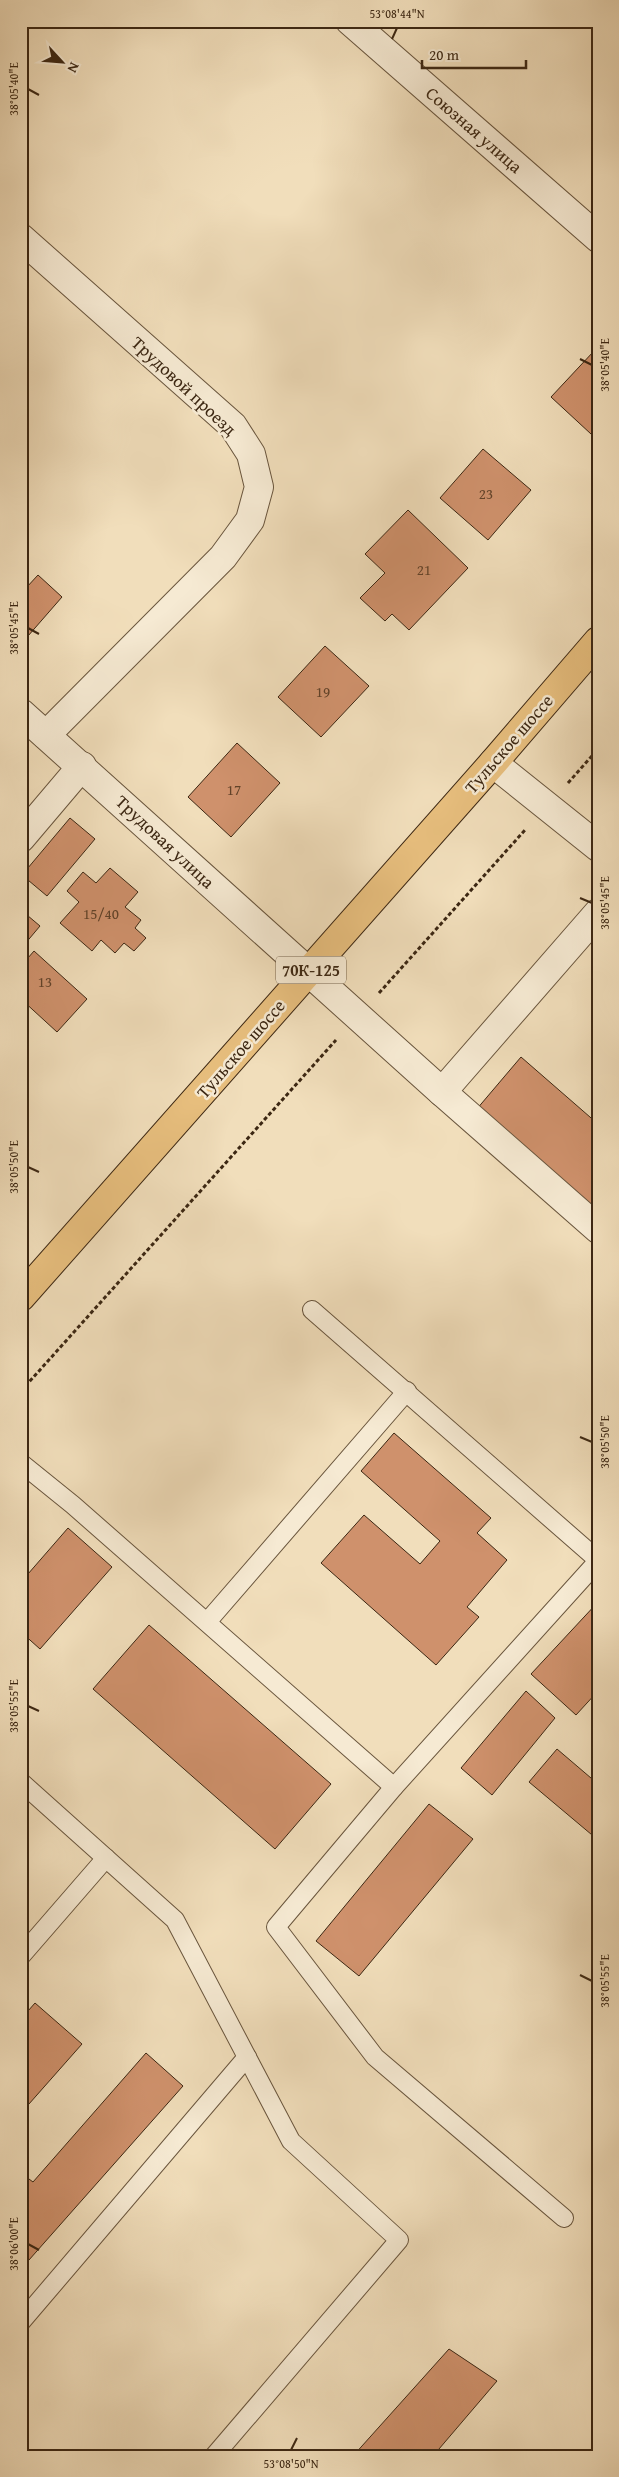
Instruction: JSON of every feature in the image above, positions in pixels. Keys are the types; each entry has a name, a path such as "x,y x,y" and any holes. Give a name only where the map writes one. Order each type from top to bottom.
{"main road":[{"name":"Тульское шоссе","path":"21,1297 493,763 598,641"}],"street":[{"name":"Союзная улица","path":"350,21 598,238"},
{"name":"Трудовой проезд","path":"21,238 233,426 251,454 259,487 250,520 223,557 46,735"},
{"name":"Трудовая улица","path":"21,713 82,766 357,1017 598,1229"},
{"path":"493,763 598,847"},
{"path":"21,838 82,766"},
{"path":"442,1092 598,913"}],"lane":[{"path":"312,1310 407,1391 598,1560 394,1787 276,1927 375,2057 564,2218"},
{"path":"207,1622 407,1391"},
{"path":"21,1463 73,1505 394,1787"},
{"path":"21,1782 175,1920 291,2141 399,2240 214,2456"},
{"path":"21,1956 106,1858"},
{"path":"21,2322 247,2057"}],"path":[{"path":"21,1391 598,749"}],"building":[{"path":"594,351 598,354 598,427 591,434 551,397"},
{"path":"483,449 531,490 488,540 440,498"},
{"path":"408,510 468,568 409,630 392,614 385,621 360,598 385,573 365,554"},
{"path":"38,575 62,597 28,636 21,631 21,583 26,588"},
{"path":"325,646 369,686 321,737 278,697"},
{"path":"237,743 280,783 231,837 188,797"},
{"path":"70,818 95,839 47,896 22,875"},
{"path":"110,868 138,892 125,907 141,920 135,928 146,938 134,951 124,943 115,953 101,940 92,951 60,923 79,902 67,891 83,872 96,883"},
{"path":"21,910 40,926 24,945 21,943"},
{"path":"34,951 87,999 57,1032 21,999 21,966"},
{"path":"521,1057 598,1124 598,1198 589,1208 476,1110"},
{"path":"394,1433 491,1518 477,1533 507,1560 467,1607 479,1617 436,1665 321,1563 364,1515 420,1564 440,1541 361,1471"},
{"path":"68,1528 112,1567 40,1649 21,1632 21,1582"},
{"path":"598,1602 598,1691 576,1715 531,1674"},
{"path":"149,1625 331,1784 275,1849 93,1689"},
{"path":"526,1691 555,1718 492,1795 461,1768"},
{"path":"557,1749 598,1784 598,1840 529,1782"},
{"path":"429,1804 473,1839 359,1976 316,1941"},
{"path":"35,2003 82,2044 21,2113 21,2019"},
{"path":"146,2053 183,2086 21,2269 21,2173 33,2182"},
{"path":"449,2349 497,2381 433,2456 353,2456"}]}
